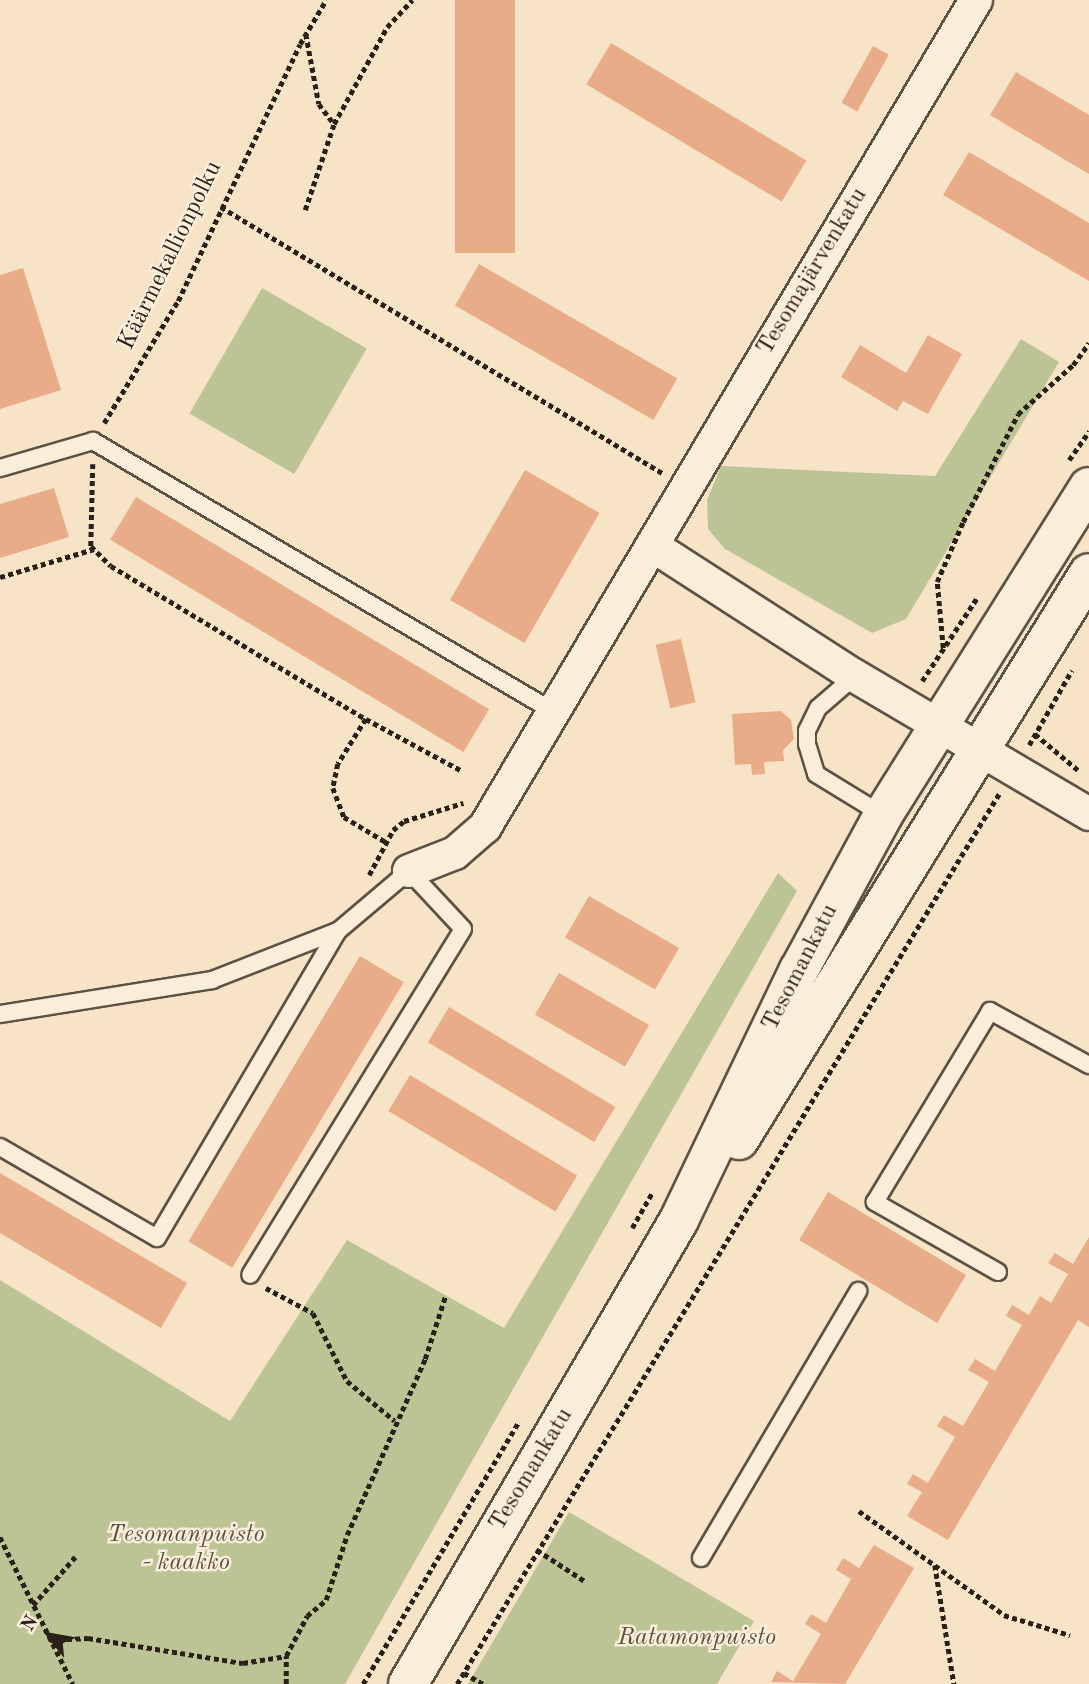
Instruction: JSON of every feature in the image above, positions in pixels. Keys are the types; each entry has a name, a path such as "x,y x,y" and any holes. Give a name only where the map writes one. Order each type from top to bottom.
{"main road":[{"name":"Tesomankatu","path":"408,1684 679,1220 799,970 883,815 1089,487"},
{"name":"Tesomankatu","path":"679,1220 734,1149 1089,573"}],"street":[{"name":"Tesomajärvenkatu","path":"409,871 455,853 485,827 556,713 685,488 976,0"},
{"path":"653,546 855,676 1016,768 1089,814"}],"lane":[{"path":"0,468 93,441 556,713"},
{"path":"855,676 818,708 807,731 807,744 816,774 883,815"},
{"path":"0,1014 212,980 338,931 409,871 463,929 250,1275"},
{"path":"0,1147 157,1238 338,931"},
{"path":"998,1272 875,1202 990,1011 1089,1065"},
{"path":"701,1558 858,1291"}],"path":[{"name":"Käärmekallionpolku","path":"93,441 160,334 306,34 326,0"},
{"path":"305,210 334,124 387,27 412,0"},
{"path":"306,34 319,104 334,124"},
{"path":"221,207 685,488"},
{"path":"943,648 937,582 963,522 1018,414 1073,365 1089,343"},
{"path":"93,441 94,549 111,566 366,719 462,771"},
{"path":"0,577 94,549"},
{"path":"457,1684 1016,768 1076,662"},
{"path":"366,719 338,764 334,788 344,817 387,842"},
{"path":"1035,734 1089,779"},
{"path":"250,1275 313,1313 347,1381 395,1421"},
{"path":"286,1684 286,1656 307,1616 326,1600 347,1535 395,1421 425,1359 445,1297"},
{"path":"859,1511 1004,1615 1070,1635"},
{"path":"0,1537 73,1684"},
{"path":"537,1550 586,1582"},
{"path":"33,1605 75,1557"},
{"path":"935,1564 954,1684"},
{"path":"50,1640 88,1638 243,1663 286,1656"},
{"path":"464,1673 483,1684"}],"green space":[{"path":"262,288 367,348 294,474 190,414"},
{"path":"1021,339 1059,362 906,619 872,633 725,549 708,529 707,500 721,466 935,476"},
{"name":"Tesomanpuisto - kaakko","path":"778,873 797,891 345,1684 0,1684 0,1280 230,1421 347,1240 504,1328"},
{"name":"Ratamonpuisto","path":"569,1512 754,1621 717,1684 468,1684"}],"building":[{"path":"455,0 515,0 515,253 455,253"},
{"path":"611,43 806,160 782,202 586,84"},
{"path":"873,46 889,55 857,112 841,103"},
{"path":"1016,72 1089,115 1089,174 990,115"},
{"path":"969,152 1089,223 1089,281 943,195"},
{"path":"479,264 677,378 653,420 455,306"},
{"path":"23,268 61,390 0,409 0,275"},
{"path":"928,335 962,354 928,414 903,401 897,411 841,377 860,345 906,373"},
{"path":"525,470 599,513 524,643 450,600"},
{"path":"54,488 69,537 0,558 0,504"},
{"path":"136,497 489,709 463,752 110,540"},
{"path":"681,639 696,702 670,708 656,645"},
{"path":"781,711 791,720 794,739 783,750 784,761 764,762 765,774 752,775 751,764 735,765 732,714"},
{"path":"589,896 679,948 655,990 565,938"},
{"path":"360,956 404,982 232,1268 188,1241"},
{"path":"559,973 649,1025 625,1067 535,1015"},
{"path":"449,1007 615,1107 594,1142 428,1042"},
{"path":"410,1075 577,1175 556,1211 388,1111"},
{"path":"0,1173 187,1283 161,1328 0,1233"},
{"path":"828,1192 966,1275 937,1323 799,1240"},
{"path":"1089,1237 1089,1327 1078,1320 948,1540 907,1516 922,1492 907,1484 913,1474 928,1483 955,1437 937,1426 944,1415 963,1426 989,1382 968,1370 975,1359 995,1371 1022,1325 1006,1316 1012,1305 1029,1315 1040,1296 1051,1303 1068,1274 1048,1263 1055,1253 1073,1264"},
{"path":"874,1545 914,1568 845,1684 771,1682 777,1671 793,1681 821,1634 805,1624 811,1614 826,1623 851,1579 836,1570 843,1558 859,1568"}]}
